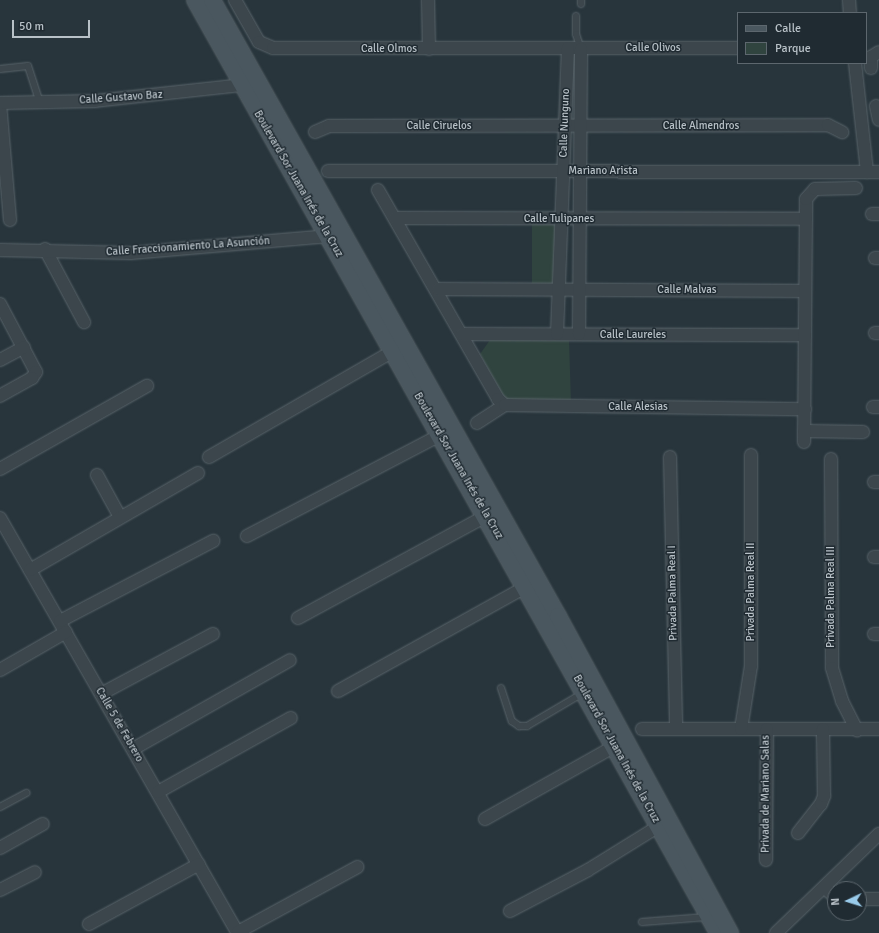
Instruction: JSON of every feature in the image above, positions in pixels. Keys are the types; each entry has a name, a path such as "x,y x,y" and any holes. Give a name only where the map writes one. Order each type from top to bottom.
{"main road":[{"name":"Boulevard Sor Juana Inés de la Cruz","path":"195,0 526,587 718,933"},
{"name":"Boulevard Sor Juana Inés de la Cruz","path":"212,0 581,657 730,933"}],"street":[{"name":"Calle Olmos","path":"235,0 259,42 273,48 568,48"},
{"path":"428,0 429,49"},
{"path":"849,0 850,12"},
{"name":"Calle Olivos","path":"568,48 737,48"},
{"name":"Calle Nunguno","path":"568,48 562,219 569,290 579,334"},
{"name":"Calle Nunguno","path":"557,334 569,290 578,219 582,48"},
{"path":"871,68 871,57 879,52"},
{"path":"855,64 867,172"},
{"name":"Calle Gustavo Baz","path":"0,103 39,100 95,101 242,85"},
{"path":"0,103 10,220"},
{"path":"876,106 879,120"},
{"name":"Calle Almendros","path":"565,127 828,125 839,130"},
{"name":"Calle Ciruelos","path":"315,132 329,126 565,127"},
{"name":"Mariano Arista","path":"328,171 879,172"},
{"path":"856,188 811,190 806,199 804,437 863,432"},
{"path":"378,190 438,289 498,398 505,405 477,423"},
{"name":"Calle Tulipanes","path":"395,218 806,220"},
{"name":"Calle Fraccionamiento La Asunción","path":"0,250 131,253 329,236"},
{"path":"45,250 84,322"},
{"path":"438,289 569,290"},
{"name":"Calle Malvas","path":"569,290 805,290"},
{"path":"0,304 34,366 34,375 0,396"},
{"name":"Calle Laureles","path":"462,334 805,335"},
{"path":"0,360 24,347"},
{"path":"209,457 393,351"},
{"path":"0,469 147,386"},
{"name":"Calle Alesias","path":"505,405 805,408"},
{"path":"247,536 440,435"},
{"name":"Privada Palma Real II","path":"741,729 751,666 751,455"},
{"name":"Privada Palma Real I","path":"670,457 676,729"},
{"name":"Privada Palma Real III","path":"831,459 831,662 836,684 857,730"},
{"path":"30,570 198,473"},
{"path":"97,475 120,517"},
{"path":"298,618 486,516"},
{"name":"Calle 5 de Febrero","path":"0,518 238,933"},
{"path":"0,670 63,626 213,541"},
{"path":"338,691 526,587"},
{"path":"101,694 213,634"},
{"path":"133,749 290,660"},
{"path":"158,792 290,718"},
{"path":"642,729 879,730"},
{"name":"Privada de Mariano Salas","path":"766,860 767,729"},
{"path":"798,833 822,804 824,796 823,729"},
{"path":"485,819 615,746"},
{"path":"0,848 43,824"},
{"path":"510,911 588,870 659,826"},
{"path":"776,933 825,888 879,834"},
{"path":"89,924 198,864"},
{"path":"238,933 357,867"},
{"path":"0,890 34,872"},
{"path":"867,899 879,899"}],"lane":[{"name":"Calle Nunguno","path":"576,16 576,34 582,48"},
{"name":"Calle Nunguno","path":"568,48 576,34"},
{"path":"0,69 28,66 39,100"},
{"path":"501,688 512,721 519,726 527,726 585,693"},
{"path":"0,807 26,793"},
{"path":"642,922 708,916"}],"green space":[{"path":"532,221 559,221 559,284 532,284"},
{"path":"490,340 569,340 571,404 508,404 480,354"}]}
